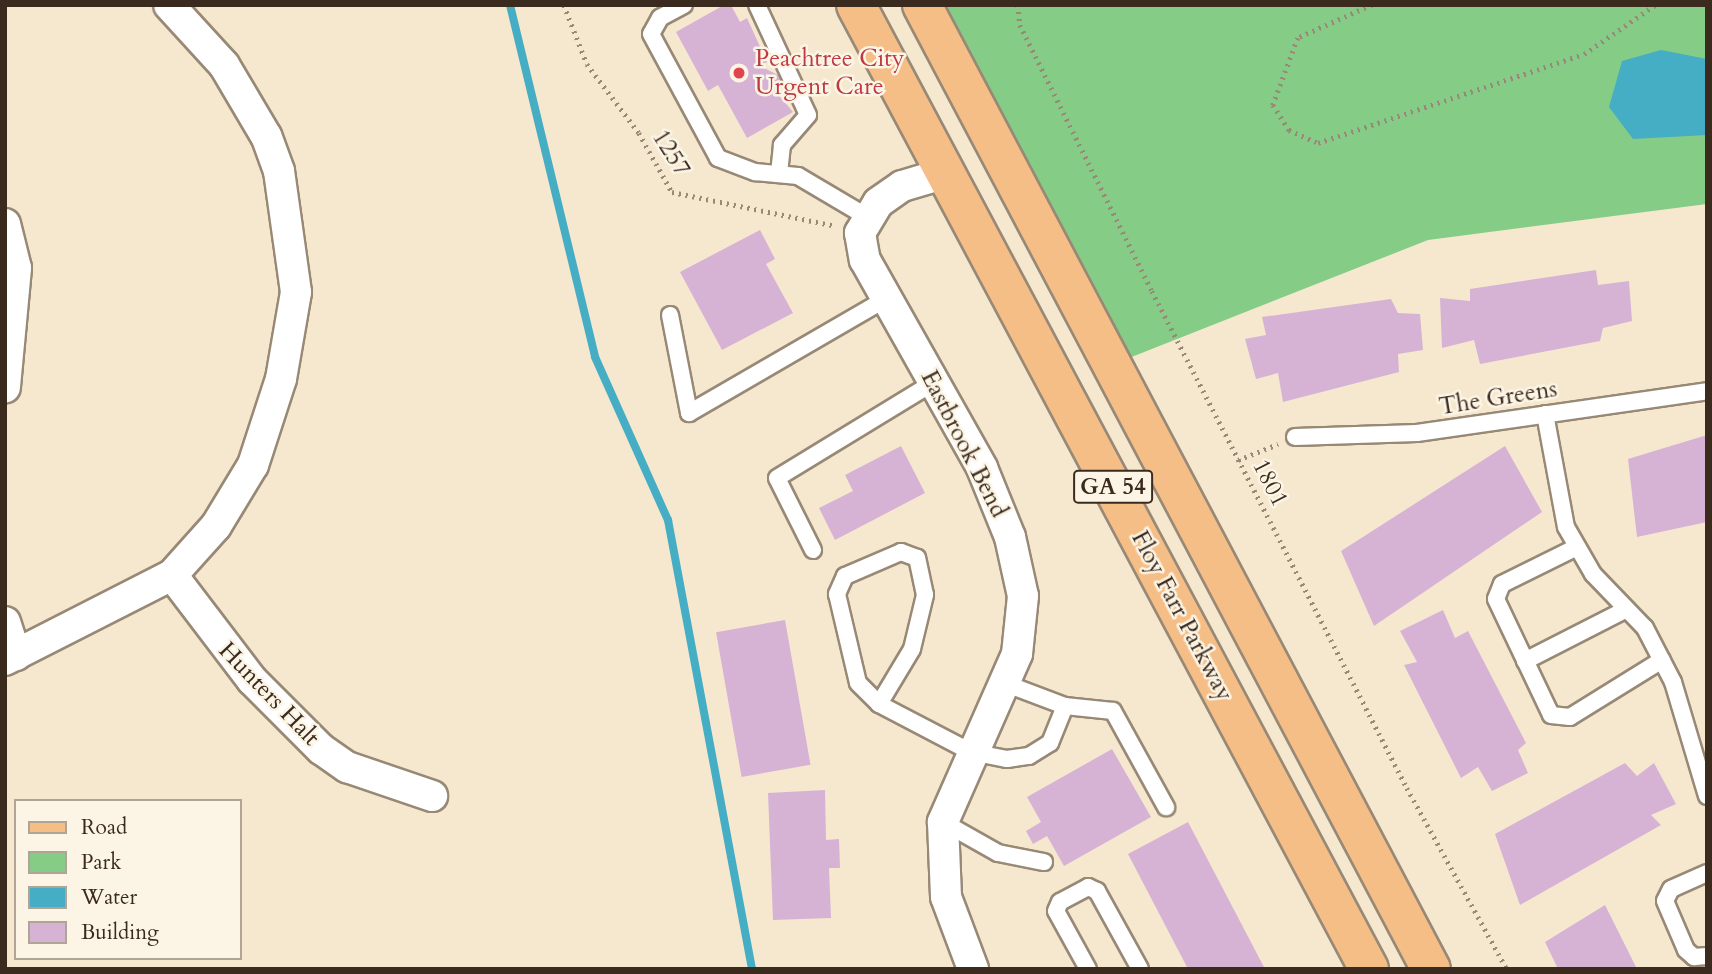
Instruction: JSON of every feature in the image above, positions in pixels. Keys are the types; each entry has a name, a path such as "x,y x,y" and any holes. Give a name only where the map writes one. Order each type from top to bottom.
{"main road":[{"name":"Floy Farr Parkway","path":"856,5 1369,969"},
{"name":"GA 54","path":"922,5 1431,969"}],"street":[{"path":"5,622 10,658 172,576 216,526 253,465 281,379 296,292 288,216 266,135 224,65 169,5"},
{"path":"864,226 902,186 946,173"},
{"path":"5,224 16,268 5,387"},
{"name":"Eastbrook Bend","path":"864,226 865,260 982,468 1010,537 1023,596 1017,654 971,752 943,822 946,897 973,969"},
{"name":"Hunters Halt","path":"172,576 225,649 321,750 347,767 432,796"}],"lane":[{"path":"684,5 660,18 651,34 718,158 779,174 798,176 864,226"},
{"path":"757,5 808,115 782,145 779,174"},
{"path":"670,315 688,412 887,298"},
{"path":"813,550 777,478 934,382"},
{"name":"The Greens","path":"1295,437 1417,433 1707,391"},
{"path":"1545,414 1566,527 1593,574 1627,610 1662,660 1707,796"},
{"path":"1577,547 1502,583 1496,599 1525,662 1559,720 1662,660"},
{"path":"879,704 912,649 925,595 917,558 901,552 872,559 845,576 837,594 858,683 879,704 971,752 1000,759 1028,756 1060,730 1065,706"},
{"path":"1525,662 1627,610"},
{"path":"1004,682 1065,706 1113,711 1166,807"},
{"path":"943,822 998,853 1044,862"},
{"path":"1707,873 1671,889 1665,901 1686,950 1694,957 1707,956"},
{"path":"1088,969 1056,911 1060,902 1088,887 1097,891 1140,969"}],"path":[{"name":"1257","path":"564,5 587,64 672,192 864,226"},
{"name":"1801","path":"1018,5 1020,25 1238,460 1507,969"},
{"path":"1372,5 1298,38 1273,105 1289,130 1318,143 1584,54 1655,5"},
{"path":"1238,460 1295,437"}],"green space":[{"path":"919,5 1707,5 1707,204 1428,240 1129,358"}],"water":[{"path":"1661,50 1707,59 1707,135 1633,139 1609,107 1622,61"}],"building":[{"name":"Peachtree City Urgent Care","path":"724,5 731,5 740,22 747,18 767,62 760,66 782,77 777,93 793,112 747,138 718,85 708,91 676,32"},
{"path":"760,230 775,259 766,264 793,313 722,350 680,272"},
{"path":"1596,270 1598,285 1629,281 1632,321 1603,328 1600,341 1480,364 1474,340 1442,348 1440,298 1470,301 1470,289"},
{"path":"1391,299 1398,313 1420,314 1423,350 1398,354 1399,372 1283,402 1278,373 1256,379 1245,339 1266,335 1262,317"},
{"path":"1707,435 1707,522 1637,537 1628,459"},
{"path":"901,446 925,493 835,540 819,508 853,491 845,475"},
{"path":"1505,446 1542,512 1374,626 1341,551"},
{"path":"1443,610 1455,638 1468,631 1526,743 1518,750 1528,773 1492,791 1478,767 1461,778 1404,665 1417,662 1400,631"},
{"path":"785,620 811,765 742,777 716,632"},
{"path":"1112,749 1151,817 1064,866 1047,836 1033,844 1026,831 1041,822 1027,797"},
{"path":"1625,763 1637,776 1654,763 1676,804 1651,815 1661,825 1520,905 1495,834"},
{"path":"825,790 826,840 839,839 840,868 829,868 831,918 773,920 768,793"},
{"path":"1188,822 1265,969 1188,969 1128,854"},
{"path":"1605,905 1637,969 1558,969 1545,942"}],"waterway":[{"path":"510,5 595,357 668,520 752,969"}],"place":[{"name":"Peachtree City Urgent Care","path":"739,73"}]}
